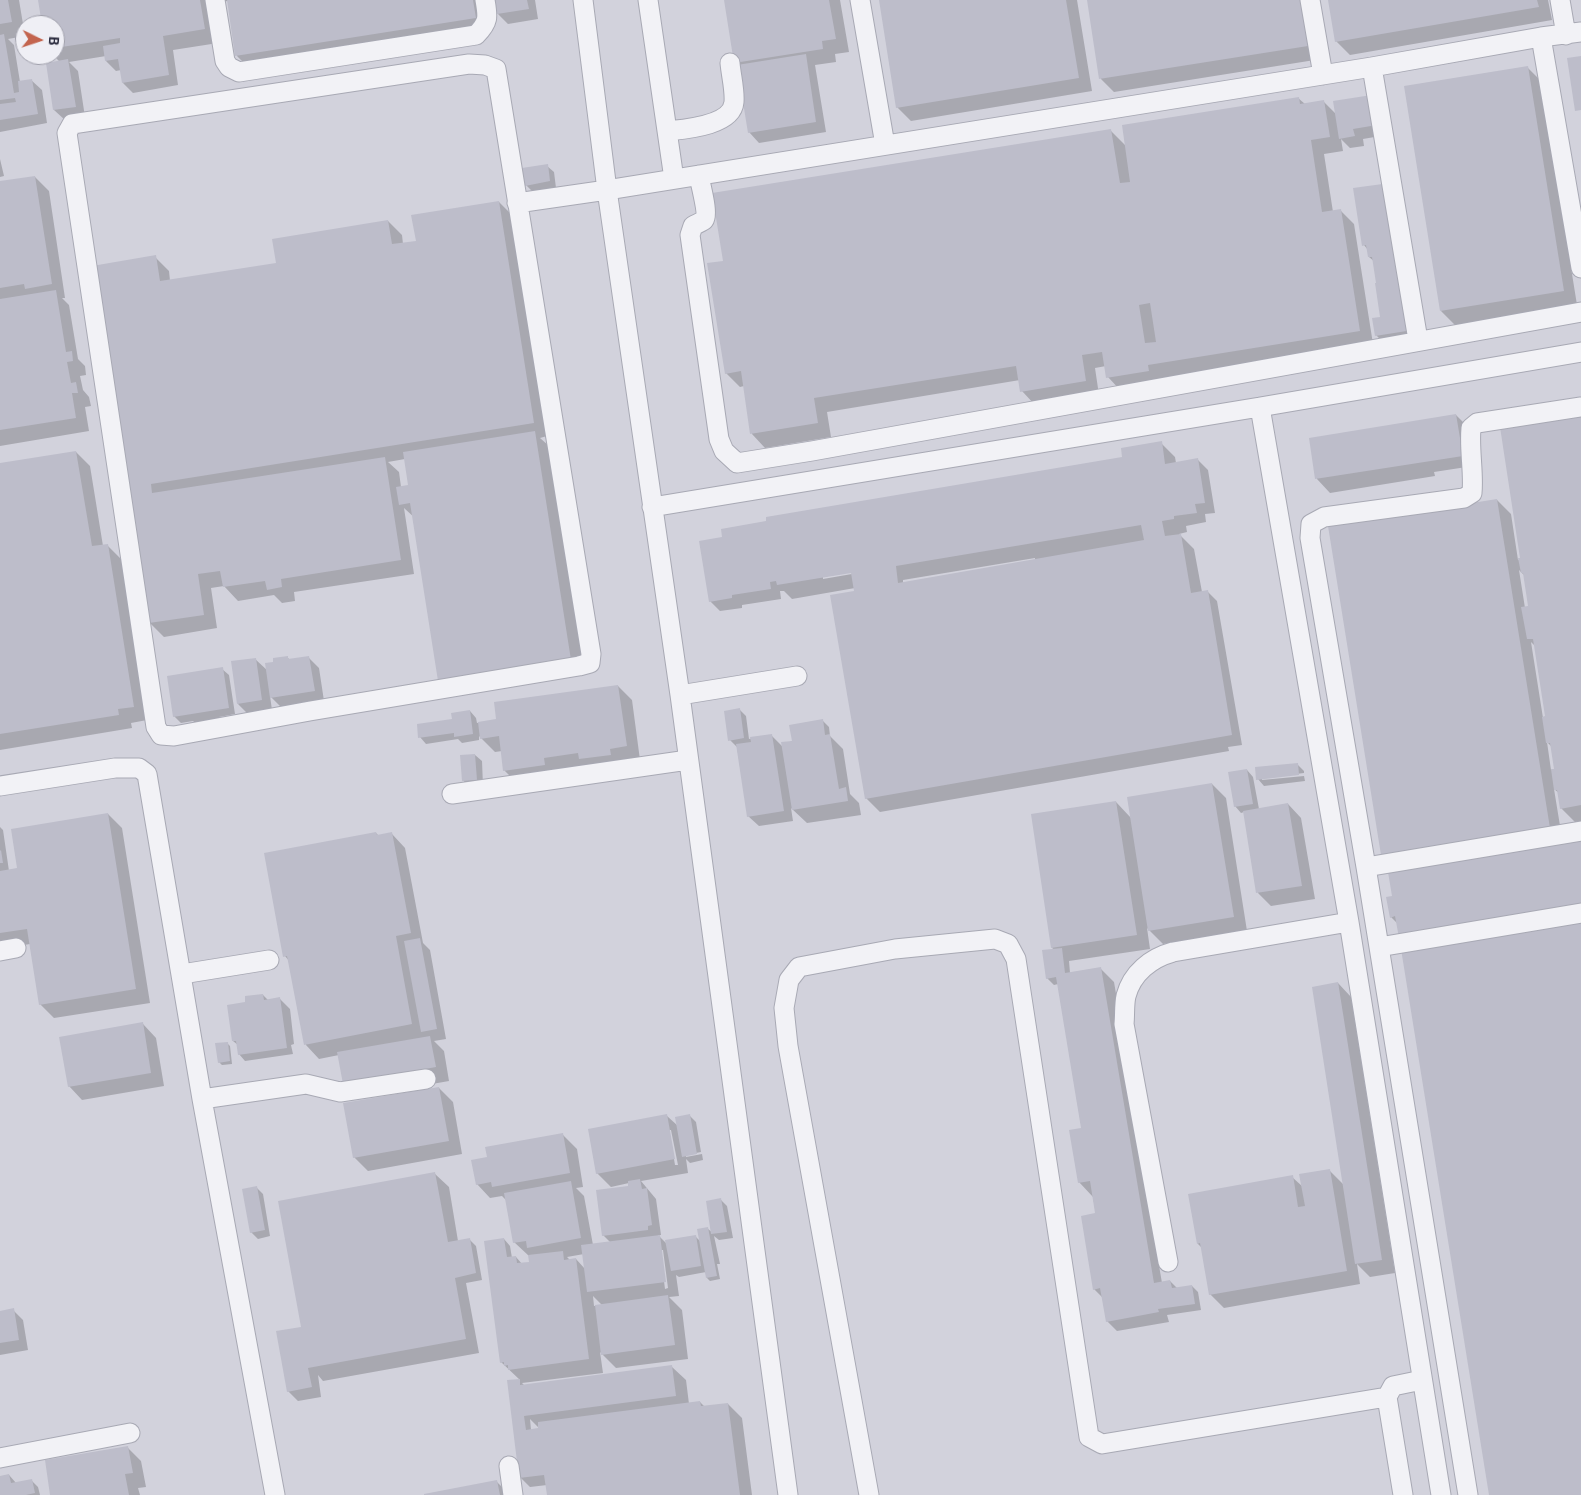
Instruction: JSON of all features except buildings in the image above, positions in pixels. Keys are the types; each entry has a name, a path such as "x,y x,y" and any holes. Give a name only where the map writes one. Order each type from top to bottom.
{"lane":[{"path":"215,0 225,61 229,67 238,72 476,35 485,26 488,16 485,0"},
{"path":"583,0 607,190 680,695 788,1495"},
{"path":"648,0 674,180"},
{"path":"860,0 885,145"},
{"path":"1310,0 1322,75"},
{"path":"517,203 674,180 1372,67 1541,37 1574,34 1560,0"},
{"path":"1541,37 1581,268"},
{"path":"667,131 708,125 721,119 731,110 734,103 730,63"},
{"path":"460,65 485,65 496,69 517,203 591,654 590,663 174,736 161,735 156,727 67,133 72,124 460,65"},
{"path":"1372,67 1418,340"},
{"path":"699,175 706,210 705,217 704,220 693,226 690,235 719,439 724,451 737,463 1581,312"},
{"path":"652,507 1581,352"},
{"path":"1260,407 1349,922 1441,1495"},
{"path":"1468,1495 1366,867 1310,538 1311,524 1324,517 1464,498 1472,493 1474,480 1470,440 1471,428 1477,423 1581,407"},
{"path":"680,695 797,676"},
{"path":"452,794 688,760"},
{"path":"0,786 115,768 139,768 147,774 202,1099 275,1495"},
{"path":"1366,867 1581,831"},
{"path":"1379,948 1581,914"},
{"path":"1168,1262 1124,1024 1126,997 1132,983 1144,966 1161,956 1173,952 1349,922"},
{"path":"869,1495 788,1046 784,1008 789,980 798,967 886,950 994,939 1008,944 1016,959 1089,1437 1102,1444 1387,1397"},
{"path":"182,974 270,960"},
{"path":"202,1099 306,1084 340,1092 426,1079"},
{"path":"1403,1495 1387,1397 1393,1386 1422,1380"},
{"path":"0,1458 130,1432"},
{"path":"509,1466 513,1495"}],"shaded area":[{"path":"0,0 1581,0 1581,1495 0,1495"}]}
